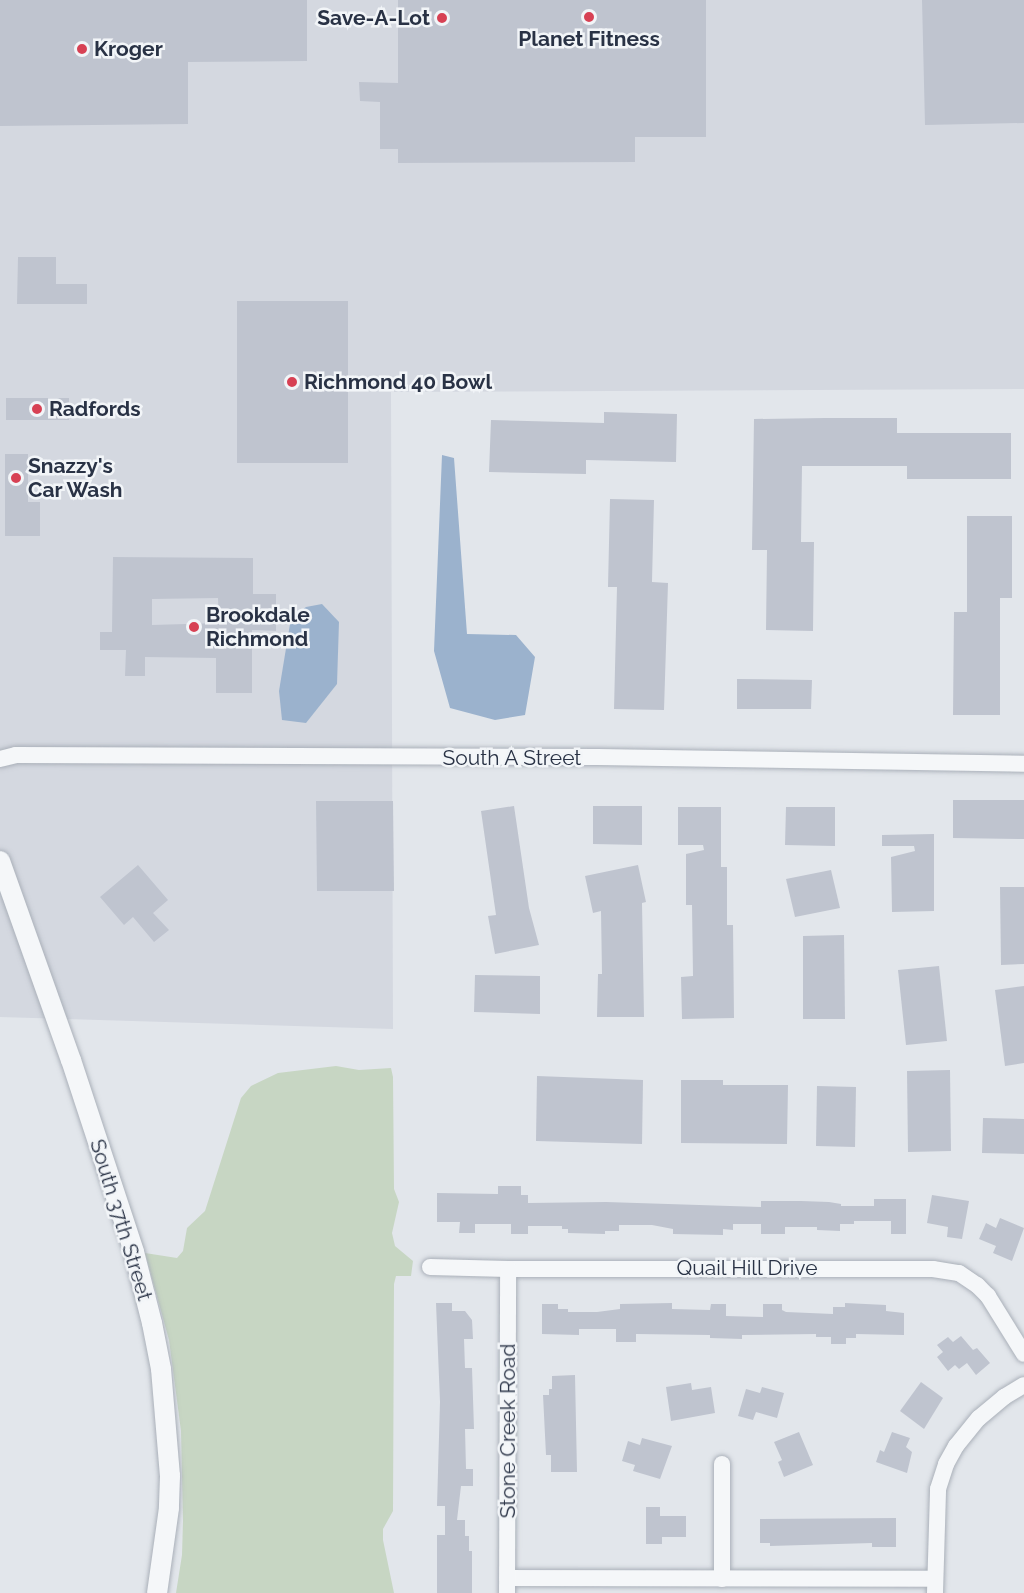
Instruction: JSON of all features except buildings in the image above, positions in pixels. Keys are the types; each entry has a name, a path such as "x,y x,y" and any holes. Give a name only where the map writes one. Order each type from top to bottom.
{"street":[{"name":"South A Street","path":"0,759 16,755 598,758 1024,764"},
{"name":"South 37th Street","path":"0,861 72,1060 134,1252 152,1323 162,1380 170,1476 169,1508 157,1593"},
{"name":"Quail Hill Drive","path":"430,1267 933,1269 958,1273 977,1285 988,1296 1024,1354"},
{"name":"Stone Creek Road","path":"507,1585 508,1269"},
{"path":"507,1585 722,1579 935,1586 938,1490 946,1464 956,1446 974,1424 1005,1397 1024,1385"},
{"path":"722,1464 722,1579"}],"shaded area":[{"path":"0,0 1024,0 1024,389 391,392 393,1029 0,1017"}],"green space":[{"path":"336,1066 359,1070 391,1068 393,1077 394,1189 399,1202 392,1233 395,1246 413,1261 411,1276 396,1276 394,1284 393,1511 383,1529 383,1540 394,1593 176,1593 182,1555 181,1431 169,1340 145,1253 177,1258 183,1251 187,1228 205,1211 241,1098 251,1086 278,1073"}],"water":[{"path":"442,455 454,458 467,634 516,635 535,657 525,715 495,720 450,708 434,651"},
{"path":"322,604 339,622 337,684 306,723 282,720 279,691 291,618 306,607"}],"place":[{"name":"Planet Fitness","path":"589,17"},
{"name":"Save-A-Lot","path":"442,18"},
{"name":"Kroger","path":"82,49"},
{"name":"Richmond 40 Bowl","path":"292,382"},
{"name":"Radfords","path":"37,409"},
{"name":"Snazzy's Car Wash","path":"16,478"},
{"name":"Brookdale Richmond","path":"194,627"}]}
